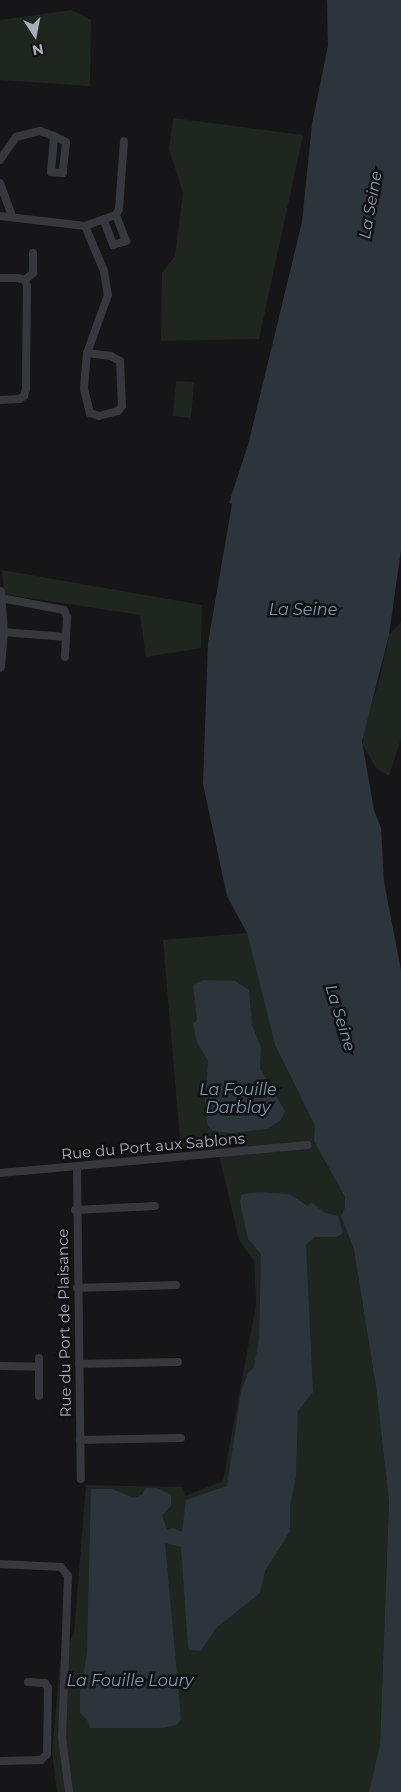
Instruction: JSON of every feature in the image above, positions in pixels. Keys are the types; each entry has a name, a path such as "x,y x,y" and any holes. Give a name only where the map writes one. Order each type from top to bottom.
{"street":[{"path":"0,156 16,137 29,132 54,136"},
{"path":"0,216 85,226 104,221 116,215 119,208 124,141"},
{"path":"0,184 12,216"},
{"path":"104,221 113,246 126,241 116,215"},
{"path":"85,226 104,271 108,295 87,353 84,389 90,413 99,416 118,411 122,406 120,361 111,356 87,353"},
{"path":"0,278 25,280 33,273 33,253"},
{"path":"0,400 24,396 26,389 25,280"},
{"path":"0,592 3,632 0,667"},
{"path":"1,598 63,608 67,617 65,658"},
{"path":"3,632 66,637"},
{"name":"Rue du Port aux Sablons","path":"0,1173 308,1145"},
{"name":"Rue du Port de Plaisance","path":"77,1167 77,1288 81,1478"},
{"path":"76,1210 155,1206"},
{"path":"77,1288 176,1285"},
{"path":"38,1396 39,1358"},
{"path":"79,1364 178,1362"},
{"path":"0,1366 39,1367"},
{"path":"80,1440 181,1438"},
{"path":"0,1564 61,1568 68,1578 62,1737 69,1792"},
{"path":"0,1761 41,1760 47,1754 48,1688 45,1683 28,1682"}],"shaded area":[{"path":"72,10 91,20 90,86 0,80 0,20"},
{"path":"173,118 303,135 259,339 161,341 162,273 175,256 183,193 169,149"},
{"path":"176,381 194,382 191,418 173,416"},
{"path":"2,570 202,605 201,648 146,657 140,615 4,594"},
{"path":"401,622 401,739 389,776 376,768 363,745 363,730 379,681 389,635"},
{"path":"247,933 275,1045 315,1126 315,1141 345,1197 345,1207 341,1216 354,1250 376,1387 389,1502 380,1744 369,1792 57,1792 52,1752 60,1662 74,1633 86,1485 183,1487 185,1496 223,1481 256,1304 254,1261 239,1240 217,1146 181,1151 163,940"}],"water":[{"name":"La Seine","path":"327,0 401,0 401,550 389,635 362,741 374,810 381,828 384,882 401,970 401,1792 369,1792 380,1744 389,1502 376,1387 354,1250 341,1216 345,1207 345,1197 314,1141 315,1126 275,1045 247,933 227,896 203,784 208,643 232,504 229,503 248,445 302,222 312,124 328,46"},
{"name":"La Fouille Darblay","path":"203,980 235,981 249,990 252,1025 261,1047 260,1069 285,1111 280,1121 267,1129 232,1133 212,1131 207,1124 205,1103 208,1061 197,1042 193,1024 197,1020 193,985"},
{"name":"La Fouille Loury","path":"258,1192 289,1194 308,1206 311,1202 325,1213 338,1216 343,1233 337,1237 314,1237 306,1245 313,1392 298,1411 296,1477 290,1505 290,1531 265,1571 260,1593 216,1628 201,1651 189,1650 188,1646 181,1547 165,1543 181,1719 177,1725 163,1728 90,1728 87,1719 80,1713 80,1692 87,1653 91,1489 112,1489 134,1498 142,1495 145,1488 157,1488 171,1495 171,1506 162,1515 167,1530 173,1528 182,1532 186,1500 227,1486 241,1392 248,1373 254,1367 259,1339 261,1254 248,1239 240,1202 241,1195"}]}
